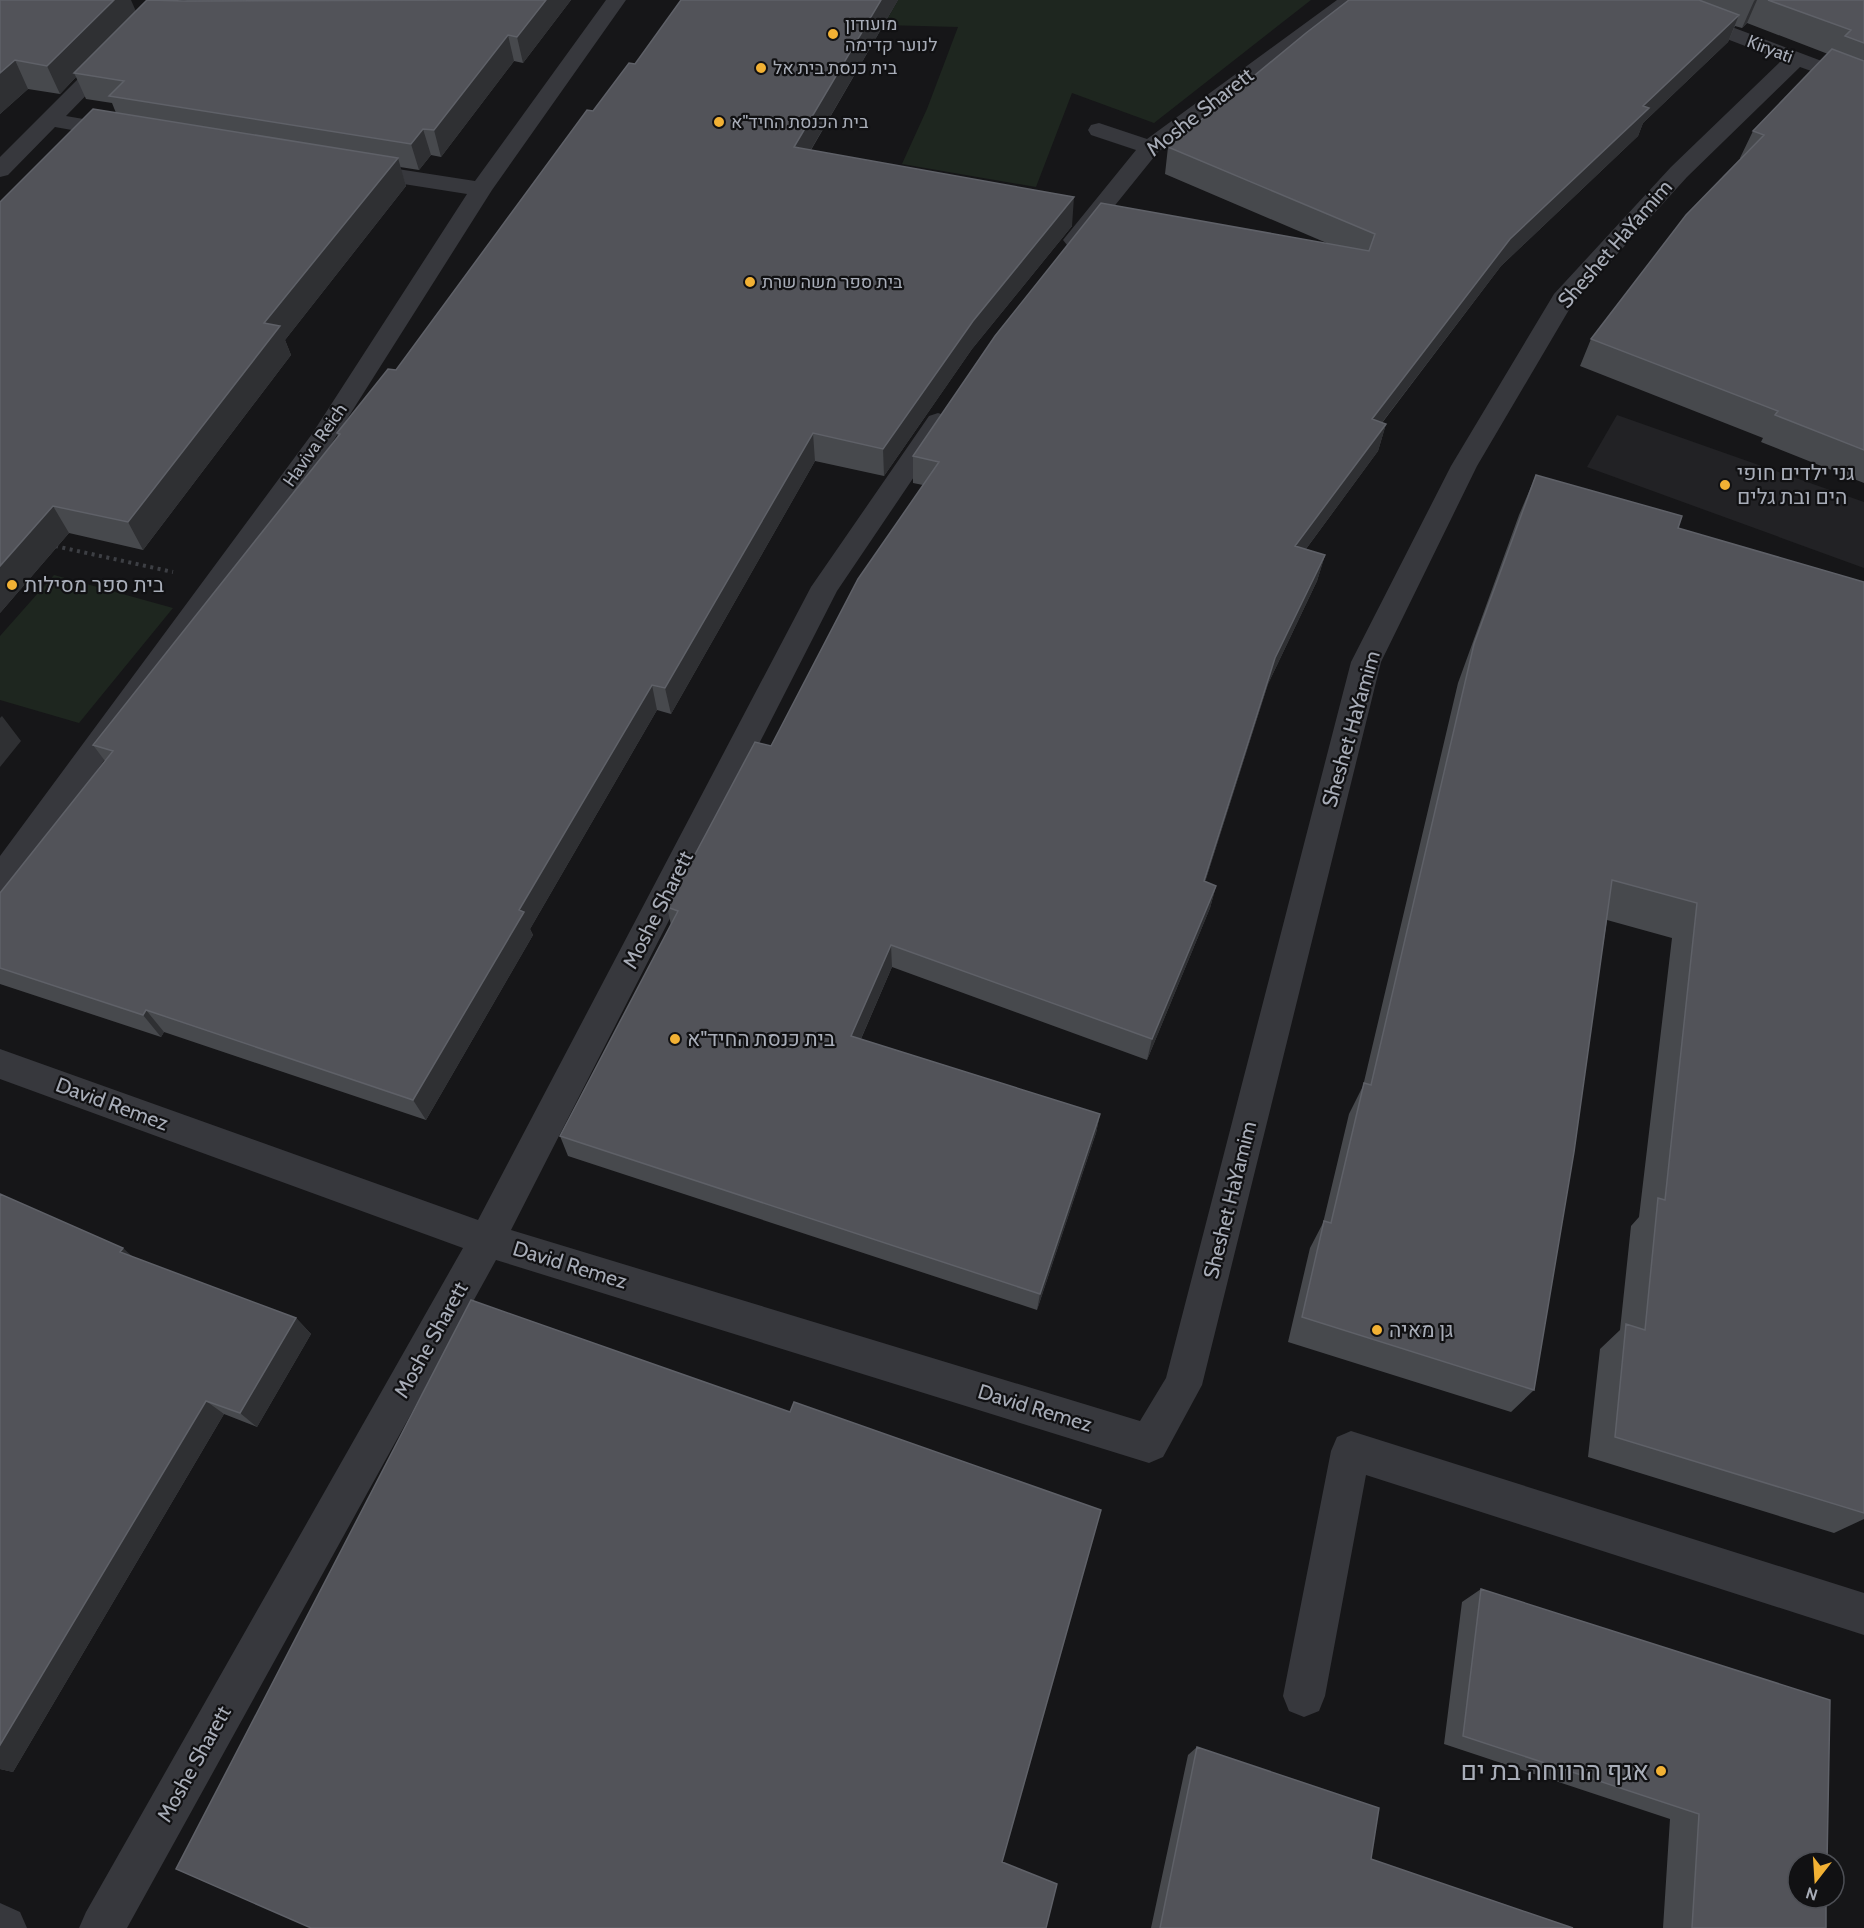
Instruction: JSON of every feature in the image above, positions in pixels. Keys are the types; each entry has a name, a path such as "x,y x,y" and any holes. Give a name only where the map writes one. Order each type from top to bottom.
{"street":[{"path":"0,170 168,0"},
{"name":"Haviva Reich","path":"0,881 321,440 481,189 616,0"},
{"name":"Moshe Sharett","path":"1055,264 1150,147 1350,0"},
{"name":"Kiryati","path":"1642,0 1864,84"},
{"name":"Sheshet HaYamim","path":"1149,1443 1184,1385 1366,662 1464,466 1563,299 1678,172 1796,59"},
{"path":"50,120 144,135"},
{"path":"1099,130 1150,147"},
{"path":"342,167 481,189"},
{"name":"Moshe Sharett","path":"102,1928 487,1240 825,586 950,404"},
{"name":"David Remez","path":"0,1064 487,1240 1149,1443"},
{"path":"1304,1696 1351,1451 1864,1614"}],"path":[{"path":"46,544 218,582"}],"shaded area":[{"path":"898,0 1311,0 1154,123 1072,93 1036,187 902,164 927,109 958,27 884,25"},
{"name":"גני ילדים חופי הים ובת גלים","path":"1617,415 1864,502 1864,568 1587,467"},
{"path":"54,575 173,608 79,723 0,700 0,636"}],"building":[{"path":"0,0 114,0 47,66 15,60 0,73"},
{"path":"147,0 546,0 517,37 508,35 434,130 423,129 411,144 109,96 124,81 74,73"},
{"path":"681,0 881,0 794,147 1074,197 973,321 883,449 813,433 665,688 652,685 519,910 524,912 413,1100 146,1010 143,1015 0,968 0,893 113,751 93,745 340,434 337,433 388,369 396,370 587,110 593,111 629,63 635,64"},
{"path":"1349,0 1699,0 1739,15 1643,106 1649,108 1510,239 1372,419 1386,424 1295,546 1325,555 1275,658 1204,881 1216,886 1152,1039 891,945 851,1036 1100,1114 1040,1294 560,1136 678,911 667,907 755,742 771,746 858,579 939,462 913,456 995,336 1101,203 1369,251 1375,234 1168,147"},
{"path":"1768,0 1864,0 1864,43 1845,36 1851,30"},
{"path":"1832,49 1864,61 1864,450 1775,415 1778,411 1591,339 1686,215 1764,135 1753,131"},
{"path":"93,109 398,158 264,323 280,326 128,522 53,506 0,566 0,202"},
{"path":"1536,475 1682,516 1678,528 1864,582 1864,1513 1615,1437 1626,1324 1645,1330 1658,1198 1665,1200 1697,903 1612,880 1574,1152 1534,1390 1302,1317 1324,1221 1331,1223 1364,1083 1371,1085 1474,644"},
{"path":"0,1194 123,1248 120,1252 296,1318 240,1413 206,1401 0,1745"},
{"path":"471,1300 790,1412 794,1402 1101,1510 1002,1862 1057,1884 1046,1928 311,1928 176,1869"},
{"name":"אגף הרווחה בת ים","path":"1481,1589 1830,1700 1827,1850 1786,1850 1786,1910 1826,1910 1826,1928 1692,1928 1699,1814 1463,1736"},
{"path":"1197,1747 1379,1808 1371,1859 1573,1928 1160,1928"}],"place":[{"name":"מועודון לנוער קדימה","path":"833,34"},
{"name":"בית כנסת בית אל","path":"761,68"},
{"name":"בית הכנסת החיד\"א","path":"719,122"},
{"name":"בית ספר משה שרת","path":"750,282"},
{"name":"גני ילדים חופי הים ובת גלים","path":"1725,485"},
{"name":"בית ספר מסילות","path":"12,585"},
{"name":"בית כנסת החיד\"א","path":"675,1039"},
{"name":"גן מאיה","path":"1377,1330"},
{"name":"אגף הרווחה בת ים","path":"1661,1771"}]}
